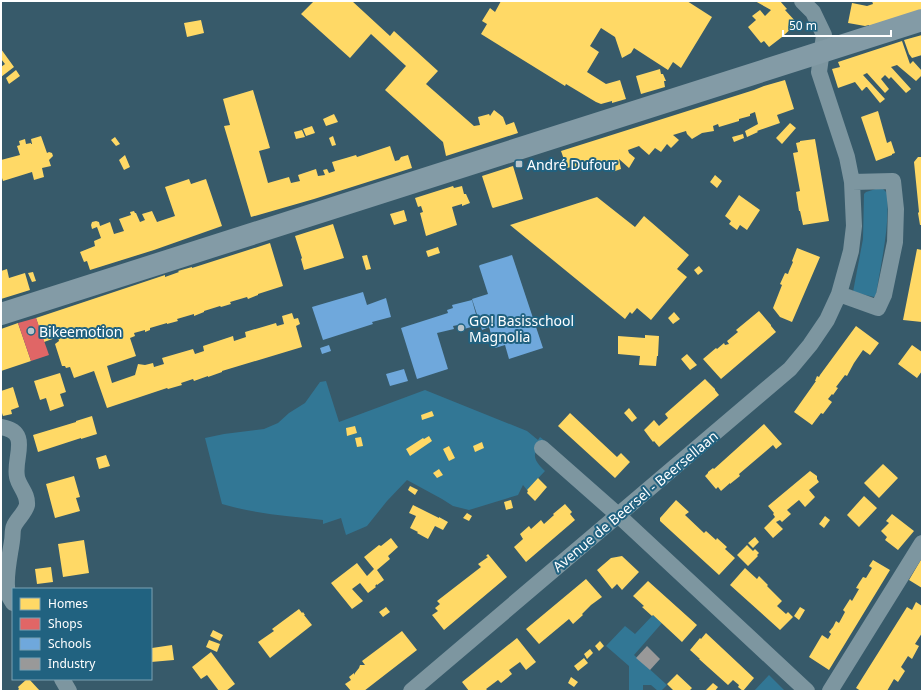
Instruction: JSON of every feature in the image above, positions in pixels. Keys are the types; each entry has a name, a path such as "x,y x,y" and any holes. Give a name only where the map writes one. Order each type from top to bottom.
{"main road":[{"path":"1,314 922,20"}],"street":[{"name":"Avenue de Beersel - Beersellaan","path":"411,691 790,369 810,345 827,320 838,294 851,251 854,226 852,182 847,157 819,72 824,35 813,12 802,1"},
{"path":"838,294 878,308 884,295 895,242 896,209 893,181 852,182"},
{"path":"1,427 7,428 16,433 19,440 16,476 27,499 26,507 13,527 6,587 12,601"},
{"path":"542,448 618,515 807,691"},
{"path":"830,691 922,543"},
{"path":"63,680 69,691"}],"shaded area":[{"path":"879,188 883,189 887,193 888,206 886,232 876,295 874,297 853,292 863,239 864,194"},
{"path":"326,381 339,422 425,390 527,431 538,440 540,437 545,441 537,448 535,457 537,462 545,471 527,490 523,485 518,495 469,510 453,506 407,480 387,501 367,526 346,535 341,518 323,524 323,520 259,512 222,504 205,438 264,429 278,423 289,413 305,403 320,382"},
{"path":"653,615 662,623 634,655 667,685 661,691 658,691 651,685 643,685 643,691 629,691 629,666 606,646 625,626 635,634"},
{"path":"769,675 785,691 754,691"}],"building: Homes":[{"path":"314,1 352,1 390,36 394,31 438,71 426,84 474,126 480,125 478,117 489,114 490,116 494,110 503,117 506,125 514,122 518,133 446,156 443,142 385,90 406,66 371,34 350,58 301,14"},
{"path":"501,1 687,1 712,17 681,68 673,62 668,70 634,48 631,53 622,58 615,37 601,28 590,46 599,52 587,72 606,84 620,80 626,99 601,104 566,84 565,86 481,34 487,24 482,21 490,8 495,12"},
{"path":"755,1 780,1 787,9 785,10 797,23 769,47 764,41 761,43 748,27 756,20 752,16 760,10 765,16 771,10"},
{"path":"872,1 922,1 922,10 869,26 848,23 852,3 867,6 873,4"},
{"path":"201,20 204,33 187,37 184,23"},
{"path":"922,35 922,55 912,58 904,40"},
{"path":"902,41 910,64 913,61 922,71 922,75 916,81 897,65 891,67 911,89 906,93 891,77 889,79 885,75 881,79 889,89 885,93 867,73 863,75 885,99 880,103 867,87 862,91 855,82 838,88 832,69 840,67 838,62"},
{"path":"1,49 14,67 1,77 1,67 5,64 1,59"},
{"path":"660,69 661,74 663,74 666,81 664,81 665,87 641,94 636,76"},
{"path":"16,70 20,76 9,84 6,78"},
{"path":"785,80 794,109 777,115 780,123 757,131 758,132 747,137 745,131 758,124 755,112 750,114 750,116 739,119 739,121 719,127 718,124 713,126 714,131 702,133 692,139 686,131 673,135 679,140 671,148 667,144 661,152 655,148 649,155 639,146 628,150 629,153 635,158 629,168 619,159 621,169 612,172 605,166 581,171 579,167 572,169 571,167 567,168 561,151"},
{"path":"253,90 270,148 259,151 268,183 289,177 291,183 300,181 298,175 316,169 318,176 325,175 323,170 327,169 329,173 335,171 332,162 356,155 357,157 390,146 395,161 408,155 412,168 251,217 224,126 230,125 223,99"},
{"path":"878,111 887,143 891,141 895,153 876,161 861,117"},
{"path":"334,114 338,122 326,126 323,119"},
{"path":"790,123 796,128 782,144 776,138"},
{"path":"312,126 315,133 306,136 303,129"},
{"path":"302,130 305,137 296,139 294,132"},
{"path":"743,134 744,138 734,142 732,137"},
{"path":"41,136 47,153 52,153 53,156 49,160 51,166 42,168 44,177 34,180 32,172 3,181 1,175 1,160 20,155 17,146 20,145 19,141 25,139 26,144 32,144 31,139"},
{"path":"333,136 336,145 332,146 329,138"},
{"path":"115,137 120,144 116,146 111,140"},
{"path":"815,139 829,221 803,225 796,192 800,191 793,153 798,152 796,143"},
{"path":"125,155 130,167 124,170 119,160"},
{"path":"918,157 922,157 922,225 920,225 918,213 914,162"},
{"path":"513,166 523,199 493,208 482,176"},
{"path":"715,175 722,181 717,188 710,182"},
{"path":"189,179 191,184 206,179 222,226 154,250 90,270 87,261 84,262 80,252 95,246 94,241 101,238 97,227 92,229 92,222 99,222 100,226 110,222 114,234 124,231 119,219 131,215 130,212 134,211 136,213 140,222 145,220 142,214 152,211 157,222 175,216 165,187"},
{"path":"453,186 454,188 462,186 464,194 466,194 470,203 452,207 457,225 426,236 420,213 423,212 421,206 418,207 415,198"},
{"path":"739,195 760,210 747,230 740,225 737,230 729,224 731,221 725,216"},
{"path":"597,197 635,227 644,216 689,255 677,269 687,277 651,320 637,308 632,314 630,312 625,319 510,225"},
{"path":"404,210 407,221 394,225 390,214"},
{"path":"333,224 344,258 304,270 295,236"},
{"path":"270,243 283,286 258,294 248,299 247,297 230,302 231,304 204,311 194,316 194,314 177,319 178,321 150,328 150,330 145,332 145,330 134,333 135,336 130,338 136,356 107,366 112,383 135,375 138,364 145,365 153,363 154,367 164,364 162,358 193,349 195,354 204,351 203,346 233,336 234,341 246,337 245,332 276,323 277,326 284,324 282,316 292,313 294,319 298,318 300,324 296,326 302,347 222,371 208,377 194,381 193,379 181,383 182,385 167,388 107,408 94,371 74,378 70,367 66,368 65,366 62,366 55,344 59,341 58,337 44,342 36,318 165,275 165,277 179,272 178,271 192,268"},
{"path":"438,247 440,253 428,257 426,251"},
{"path":"797,248 820,257 792,322 780,317 773,308 782,285 780,284 785,273 788,274"},
{"path":"917,249 922,250 922,322 903,320"},
{"path":"367,255 371,269 366,270 362,256"},
{"path":"699,266 703,271 698,275 694,270"},
{"path":"7,269 9,278 25,273 30,290 1,299 1,271"},
{"path":"33,272 36,281 32,282 28,273"},
{"path":"759,311 776,332 721,379 703,359 724,343 725,345 729,344 727,341 738,332 736,330"},
{"path":"674,312 680,319 673,324 668,318"},
{"path":"18,323 31,361 1,371 1,329"},
{"path":"856,326 879,343 870,355 863,350 847,376 845,375 836,387 838,388 828,399 832,402 812,425 794,412 816,381 817,376 819,377"},
{"path":"645,335 659,336 656,366 639,365 640,356 618,354 618,336 645,338"},
{"path":"912,345 922,352 922,371 917,378 898,364"},
{"path":"687,354 697,365 690,370 681,359"},
{"path":"60,373 66,392 60,394 64,406 50,411 46,398 40,400 34,381"},
{"path":"705,379 719,395 659,447 644,430 654,420 659,426 668,418 665,414"},
{"path":"13,387 19,407 11,410 12,414 3,416 1,413 1,391"},
{"path":"629,408 637,418 632,422 624,413"},
{"path":"432,411 434,416 422,420 421,415"},
{"path":"570,413 617,457 621,453 630,462 615,478 558,426"},
{"path":"92,416 97,434 38,452 33,435"},
{"path":"764,424 782,444 776,449 773,445 739,474 740,476 721,491 718,487 716,489 705,476"},
{"path":"355,426 357,433 347,436 346,428"},
{"path":"429,436 432,441 410,456 406,449 423,438 424,439"},
{"path":"361,437 363,446 357,447 355,438"},
{"path":"482,442 484,448 475,452 473,446"},
{"path":"449,446 455,458 449,461 443,449"},
{"path":"106,455 110,466 99,469 96,458"},
{"path":"883,464 898,478 879,498 864,483"},
{"path":"439,469 443,475 437,478 433,473"},
{"path":"810,471 817,476 819,482 809,490 815,497 805,507 799,500 787,510 791,514 782,522 780,520 776,522 783,529 773,538 764,528 775,517 773,514 774,513 768,506"},
{"path":"74,476 80,497 76,498 80,511 55,518 46,484"},
{"path":"538,478 547,487 535,501 527,493 527,490"},
{"path":"410,486 418,490 415,495 408,490"},
{"path":"864,496 877,508 859,527 847,515"},
{"path":"511,500 513,508 506,510 504,502"},
{"path":"676,500 689,512 685,515 704,533 706,531 716,540 717,538 727,547 725,549 735,558 719,575 660,521 660,518"},
{"path":"565,504 572,512 570,514 575,520 526,562 514,547 523,539 520,534 529,526 531,529 541,520 544,524"},
{"path":"413,505 448,522 443,530 435,526 428,539 410,528 416,516 409,513"},
{"path":"467,513 472,516 469,521 463,518"},
{"path":"892,514 914,531 898,550 885,540 887,537 881,531 889,523 886,521"},
{"path":"825,516 830,520 824,528 819,524"},
{"path":"755,537 759,542 753,548 748,543"},
{"path":"391,538 398,547 388,556 390,559 377,570 384,580 377,584 375,586 376,587 368,593 360,583 352,589 363,601 352,609 331,583 357,563 367,576 374,569 364,557"},
{"path":"84,540 89,573 63,577 58,544"},
{"path":"747,545 753,551 755,549 759,553 748,566 737,555"},
{"path":"488,554 507,577 444,630 432,615 438,611 435,608 440,604 437,601 481,567 478,564 488,557 486,556"},
{"path":"622,556 639,572 622,590 617,584 612,589 597,570 611,558"},
{"path":"922,558 922,588 909,580"},
{"path":"873,560 890,570 829,670 809,657 822,635 828,639 831,634 829,632 836,621 839,623 845,612 843,610 850,599 852,601 859,589 856,588 859,583 863,577 866,578 872,568 869,566"},
{"path":"51,567 53,582 37,584 35,569"},
{"path":"745,568 757,579 759,576 768,585 767,586 782,601 777,606 786,614 788,612 793,617 780,630 730,585"},
{"path":"586,579 602,597 591,605 573,624 569,619 539,644 526,629"},
{"path":"648,581 697,625 682,642 653,615 652,616 642,607 644,606 633,596"},
{"path":"916,602 922,606 922,633 915,644 919,646 912,659 908,656 901,667 905,671 898,682 894,679 887,691 861,691 856,688 907,607 912,610"},
{"path":"386,607 390,612 383,617 379,612"},
{"path":"800,607 805,610 799,620 794,616"},
{"path":"299,609 302,613 303,612 312,625 270,658 258,642 274,631 272,629"},
{"path":"213,630 223,635 220,641 210,636"},
{"path":"402,631 417,650 364,691 351,691 345,684 351,680 349,677 354,673 355,675 360,665 365,665 362,661"},
{"path":"706,633 754,678 743,691 733,680 728,685 690,650"},
{"path":"517,638 536,662 526,670 520,662 509,670 512,674 501,683 498,680 486,689 488,691 469,691 462,682"},
{"path":"209,640 220,644 217,652 206,647"},
{"path":"600,641 604,646 599,651 595,646"},
{"path":"172,645 174,660 152,662 152,648"},
{"path":"590,649 593,653 587,659 584,654"},
{"path":"211,652 235,684 226,691 219,691 207,675 201,679 192,667"},
{"path":"584,658 588,663 578,671 574,666"},
{"path":"677,674 692,688 689,691 674,691 667,684"},
{"path":"571,677 578,682 574,687 568,683"},
{"path":"26,680 30,680 40,691 17,691 19,689 18,687"},
{"path":"713,683 718,687 715,691 705,691"}],"building: Shops":[{"path":"36,318 49,355 31,361 18,323"}],"building: Schools":[{"path":"512,255 543,348 509,359 505,345 495,348 489,327 482,330 472,299 488,294 479,266"},
{"path":"363,292 367,305 386,298 391,317 372,322 373,324 323,340 312,307"},
{"path":"472,300 479,325 460,330 458,325 453,326 454,329 437,333 448,369 417,379 401,328 448,313 447,310 453,308 452,305"},
{"path":"329,345 331,351 322,354 320,348"},
{"path":"404,369 408,381 390,386 386,374"}],"building: Industry":[{"path":"647,646 660,659 650,670 636,658"}],"place":[{"name":"André Dufour","path":"519,164"},
{"name":"GO! Basisschool Magnolia","path":"461,328"},
{"name":"Bikeemotion","path":"31,331"}]}
